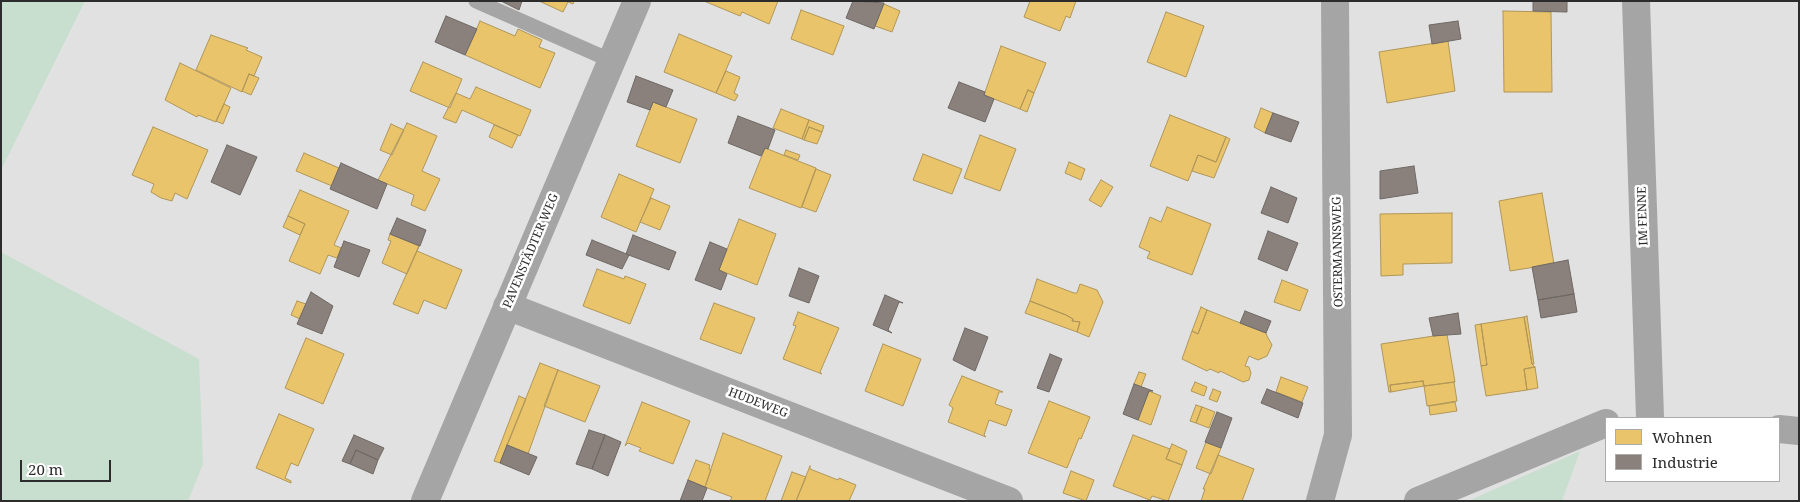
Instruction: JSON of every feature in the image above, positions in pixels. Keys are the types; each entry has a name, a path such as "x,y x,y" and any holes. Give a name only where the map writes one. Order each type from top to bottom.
{"street":[{"name":"PAVENSTÄDTER WEG","path":"425,501 637,1"},
{"name":"OSTERMANNSWEG","path":"1320,501 1338,435 1339,321 1335,1"},
{"name":"IM FENNE","path":"1636,1 1650,417"},
{"name":"HUDEWEG","path":"507,306 1009,501"},
{"path":"1418,501 1605,423"},
{"path":"1780,429 1799,431"}],"lane":[{"path":"476,1 612,61"}],"green space":[{"path":"1,1 85,1 1,170"},
{"path":"1,252 199,359 203,464 188,501 1,501"},
{"path":"1580,451 1562,501 1468,501"}],"building: Wohnen":[{"path":"539,1 574,1 573,4 568,2 563,12"},
{"path":"704,1 778,1 769,24 742,12 740,16"},
{"path":"1030,1 1076,1 1070,18 1066,16 1060,31 1024,17"},
{"path":"884,4 900,11 892,32 875,26"},
{"path":"801,10 844,26 833,55 791,39"},
{"path":"1503,11 1551,12 1552,92 1504,92"},
{"path":"1166,12 1204,26 1186,77 1147,62"},
{"path":"480,21 515,36 518,29 542,40 539,47 555,53 540,88 465,55"},
{"path":"679,34 732,56 716,93 664,72"},
{"path":"211,35 248,48 246,50 262,57 254,76 249,74 242,92 196,70"},
{"path":"1448,41 1455,91 1387,103 1379,52"},
{"path":"1001,46 1046,63 1034,93 1028,90 1020,109 984,95"},
{"path":"423,62 462,79 450,108 410,91"},
{"path":"180,63 231,88 216,122 198,115 197,117 165,100"},
{"path":"726,71 740,77 734,93 738,95 735,101 716,93"},
{"path":"249,74 259,78 251,95 242,91"},
{"path":"476,87 531,110 520,136 462,110 456,123 443,118 456,93 470,99"},
{"path":"1028,90 1034,93 1027,112 1020,109"},
{"path":"653,102 697,119 680,163 636,146"},
{"path":"224,104 230,107 223,124 216,121"},
{"path":"1261,108 1273,113 1265,133 1254,127"},
{"path":"781,109 809,120 802,139 773,128"},
{"path":"1170,115 1226,137 1216,162 1198,155 1188,181 1150,166"},
{"path":"809,120 824,126 822,132 809,127 804,140 802,139"},
{"path":"407,123 437,136 422,171 440,179 425,211 411,205 414,195 378,180"},
{"path":"391,124 404,130 392,155 380,150"},
{"path":"494,125 518,135 512,148 489,137"},
{"path":"153,127 208,150 187,199 175,193 172,201 161,198 151,192 154,184 132,175"},
{"path":"809,127 822,132 817,144 804,140"},
{"path":"980,135 1016,149 1000,191 964,178"},
{"path":"1226,137 1230,139 1214,178 1192,171 1198,155 1216,162"},
{"path":"765,148 816,168 801,208 749,188"},
{"path":"786,150 800,155 798,160 784,155"},
{"path":"304,153 339,168 332,186 296,171"},
{"path":"923,154 962,169 952,194 913,180"},
{"path":"1069,162 1085,169 1081,180 1065,173"},
{"path":"816,169 831,175 816,212 802,207"},
{"path":"619,174 654,189 636,232 601,217"},
{"path":"1101,180 1113,187 1101,207 1089,200"},
{"path":"300,190 349,211 334,245 341,248 337,258 328,255 320,274 289,261 305,224 288,216"},
{"path":"1542,193 1554,264 1510,271 1499,201"},
{"path":"651,198 670,206 660,230 640,222"},
{"path":"1167,207 1211,224 1192,275 1147,258 1150,252 1139,247 1150,217 1161,222"},
{"path":"1452,213 1452,263 1403,264 1403,275 1381,276 1380,214"},
{"path":"288,216 305,224 300,235 283,227"},
{"path":"739,219 776,234 757,285 719,270"},
{"path":"390,234 419,246 407,274 382,263 391,241 388,240"},
{"path":"419,246 417,251 462,270 446,309 424,300 418,314 393,304"},
{"path":"597,269 624,279 625,276 646,284 630,324 583,306"},
{"path":"1037,279 1074,293 1077,293 1080,284 1097,290 1103,302 1089,337 1077,332 1080,322 1072,321 1073,319 1066,315 1030,301"},
{"path":"1282,280 1308,290 1300,311 1274,302"},
{"path":"297,301 306,304 300,319 291,315"},
{"path":"1030,301 1066,315 1073,319 1072,321 1080,322 1077,332 1025,313"},
{"path":"714,303 755,318 741,354 700,339"},
{"path":"1201,307 1207,310 1198,334 1192,331"},
{"path":"1207,310 1266,333 1272,345 1267,356 1258,360 1249,356 1245,366 1249,367 1251,373 1249,380 1243,382 1220,371 1219,373 1210,369 1207,371 1182,359 1192,331 1198,334"},
{"path":"798,312 839,328 820,372 822,374 783,359 796,326 793,325"},
{"path":"1527,316 1534,364 1532,364 1524,317"},
{"path":"1524,317 1532,364 1535,367 1524,369 1527,390 1486,396 1481,366 1487,365 1481,324"},
{"path":"1481,324 1487,365 1481,366 1475,325"},
{"path":"1447,334 1455,382 1424,386 1423,381 1390,385 1391,392 1389,392 1381,344"},
{"path":"306,338 344,354 323,404 285,388"},
{"path":"883,344 921,359 903,406 865,391"},
{"path":"540,363 558,370 528,454 507,445"},
{"path":"1535,367 1538,388 1527,390 1524,369"},
{"path":"558,370 600,386 585,422 544,406"},
{"path":"1139,372 1146,374 1141,387 1134,384"},
{"path":"962,376 1003,392 999,392 995,404 1012,410 1006,426 989,420 984,435 986,437 948,422 953,408 949,405"},
{"path":"1281,377 1308,387 1302,402 1276,392"},
{"path":"1423,381 1424,386 1391,392 1390,385"},
{"path":"1195,382 1207,387 1204,396 1191,391"},
{"path":"1454,382 1457,401 1427,406 1424,386"},
{"path":"1213,389 1221,392 1217,402 1209,399"},
{"path":"1149,391 1161,396 1151,425 1138,420"},
{"path":"519,396 526,399 500,463 494,461"},
{"path":"1049,401 1090,417 1067,468 1028,453"},
{"path":"642,402 690,421 673,464 639,451 641,448 628,443 625,446"},
{"path":"1455,402 1457,411 1430,415 1429,406"},
{"path":"1196,405 1202,407 1196,423 1190,421"},
{"path":"1202,407 1215,412 1209,428 1196,423"},
{"path":"279,414 314,429 298,466 291,463 285,478 291,481 291,483 256,468"},
{"path":"723,433 782,456 765,501 730,501 732,497 705,487"},
{"path":"1133,435 1170,449 1166,459 1182,465 1168,501 1152,496 1150,500 1113,486"},
{"path":"1206,442 1221,448 1211,474 1196,468"},
{"path":"1172,444 1187,451 1182,465 1166,459"},
{"path":"1218,455 1254,469 1242,501 1201,501 1205,489 1203,489"},
{"path":"696,460 710,465 709,469 711,470 705,487 688,480"},
{"path":"810,466 810,469 856,485 849,501 796,501"},
{"path":"1071,471 1094,480 1086,501 1063,493"},
{"path":"792,472 806,477 796,501 781,501"}],"building: Industrie":[{"path":"501,1 522,1 519,10"},
{"path":"853,1 884,3 874,29 846,18"},
{"path":"1533,1 1567,1 1567,12 1533,11"},
{"path":"446,16 477,29 465,55 435,42"},
{"path":"1458,21 1461,39 1432,44 1429,25"},
{"path":"636,76 673,90 666,107 653,102 650,110 627,102"},
{"path":"959,82 985,92 984,95 994,99 985,122 948,108"},
{"path":"1273,113 1299,122 1291,142 1265,133"},
{"path":"738,116 775,130 768,149 765,148 761,156 728,143"},
{"path":"227,145 257,157 240,195 211,182"},
{"path":"341,163 387,184 377,209 330,189"},
{"path":"1414,166 1418,193 1380,199 1380,171"},
{"path":"1271,187 1297,198 1288,223 1261,213"},
{"path":"397,218 426,230 420,246 390,234"},
{"path":"1268,231 1298,243 1287,271 1258,259"},
{"path":"633,235 676,252 669,270 626,254"},
{"path":"592,240 629,255 622,269 586,255"},
{"path":"344,241 370,250 359,277 334,267"},
{"path":"710,242 727,249 719,270 727,274 721,290 695,280"},
{"path":"1568,260 1574,294 1538,300 1532,267"},
{"path":"799,268 819,276 809,303 789,296"},
{"path":"311,292 333,306 322,334 297,324"},
{"path":"1574,294 1577,312 1541,318 1538,300"},
{"path":"885,295 903,303 899,302 888,330 892,333 873,325"},
{"path":"1245,311 1271,321 1266,333 1240,323"},
{"path":"1458,313 1461,334 1433,336 1429,318"},
{"path":"965,328 988,337 975,371 953,360"},
{"path":"1050,354 1062,359 1049,392 1037,388"},
{"path":"1134,384 1153,391 1149,391 1138,420 1123,414"},
{"path":"1267,389 1303,403 1298,418 1261,403"},
{"path":"1217,412 1232,418 1221,448 1205,442"},
{"path":"589,430 605,435 592,469 576,464"},
{"path":"354,435 384,448 378,460 356,450 350,464 342,461"},
{"path":"605,435 621,442 608,476 592,469"},
{"path":"507,445 537,457 529,475 500,463"},
{"path":"356,450 378,460 373,474 350,464"},
{"path":"688,480 707,488 702,501 680,501"}]}
